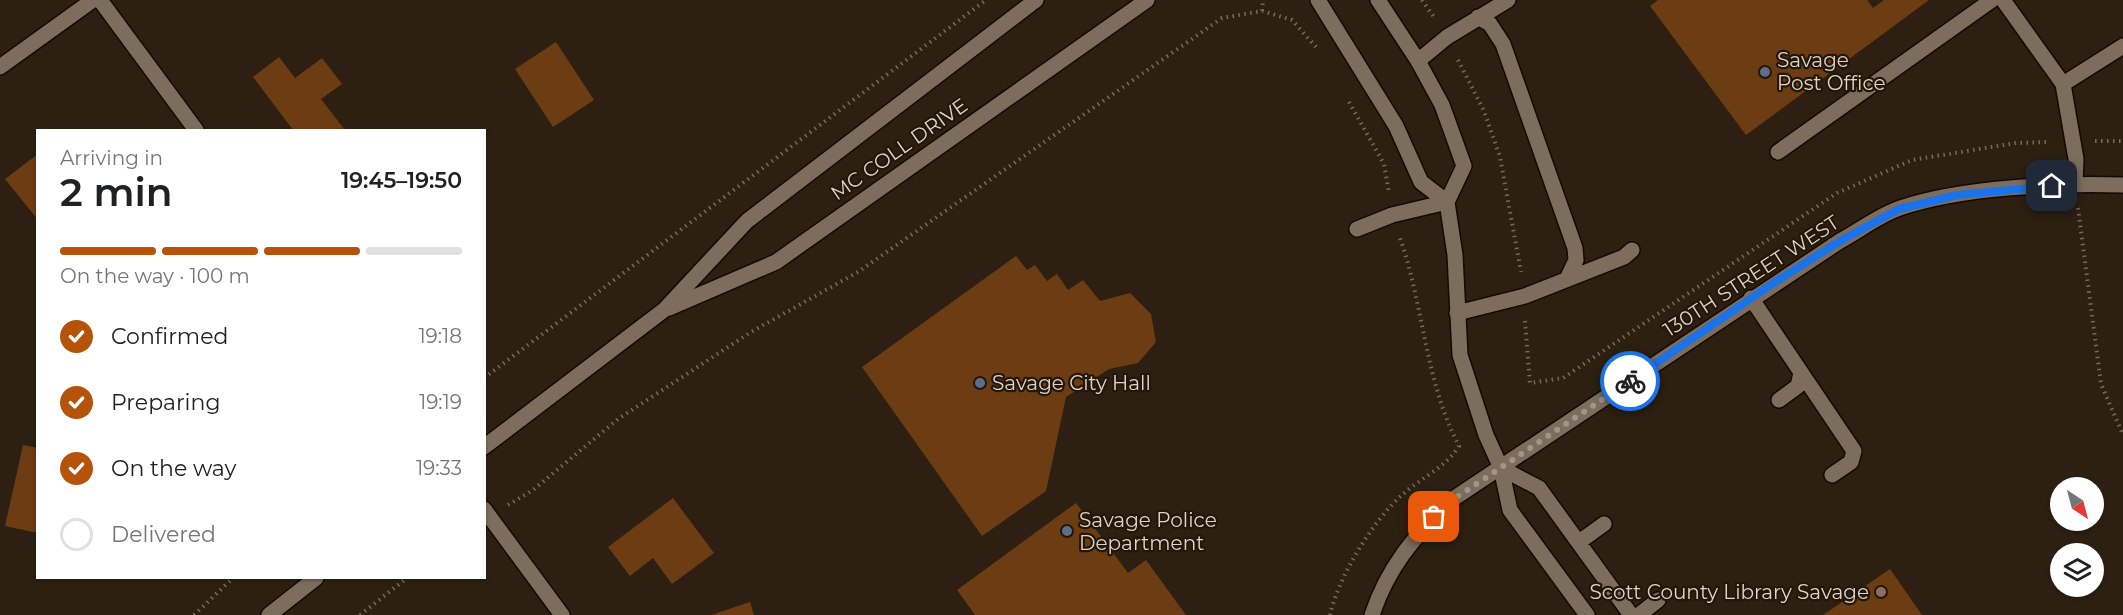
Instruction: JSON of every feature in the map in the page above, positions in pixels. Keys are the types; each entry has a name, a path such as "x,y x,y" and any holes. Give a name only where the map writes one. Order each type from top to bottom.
{"street":[{"path":"0,67 93,0"},
{"path":"100,0 195,129"},
{"name":"MC COLL DRIVE","path":"486,445 664,310 747,221 1036,0"},
{"name":"MC COLL DRIVE","path":"664,310 776,262 1147,0"},
{"path":"1318,0 1396,126 1421,182 1448,202"},
{"path":"1378,0 1418,61 1442,105 1464,166 1448,202 1455,255 1460,355 1486,435 1502,468 1510,510 1587,615"},
{"path":"1418,61 1447,37 1508,0"},
{"path":"1778,152 1992,0"},
{"path":"2003,0 2063,84 2076,159 2075,184"},
{"path":"1478,17 1490,24 1503,44 1575,248 1576,260 1567,279"},
{"path":"2063,84 2123,46"},
{"name":"130TH STREET WEST","path":"1372,615 1382,586 1407,545 1448,503 1751,298 1840,241 1899,209 1957,195 2075,184 2123,185"},
{"path":"1357,229 1392,215 1448,202"},
{"path":"1457,313 1525,296 1624,256 1632,250"},
{"path":"1751,298 1854,452 1851,462 1832,475"},
{"path":"1779,400 1798,386 1801,373"},
{"path":"1502,468 1539,488 1631,615"},
{"path":"488,512 562,615"},
{"path":"1579,542 1604,524"},
{"path":"269,615 315,579"},
{"path":"1639,615 1658,600"}],"path":[{"path":"486,376 986,0"},
{"path":"1262,11 1263,0"},
{"path":"1422,0 1447,37 1484,111 1500,157 1525,296 1530,383"},
{"path":"488,512 533,490 618,419 751,332 858,272 1222,18 1262,11 1292,20 1324,55"},
{"path":"1330,615 1346,574 1374,526 1402,494 1453,456 1459,446 1443,416 1423,340 1408,261 1392,215 1384,164 1346,95"},
{"path":"2075,184 2101,384 2123,435"},
{"path":"194,615 232,579"},
{"path":"360,615 406,579"}],"building":[{"name":"Savage Post Office","path":"1658,0 1867,0 1873,8 1884,0 1929,0 1746,135 1650,6"},
{"path":"556,42 594,100 553,127 515,69"},
{"path":"279,57 295,78 322,58 342,84 321,99 344,129 292,129 253,77"},
{"path":"36,156 36,218 5,179"},
{"name":"Savage City Hall","path":"1016,256 1027,270 1035,265 1047,281 1057,274 1068,290 1083,280 1100,301 1130,293 1151,314 1156,342 1138,363 1109,369 1066,397 1046,491 982,536 862,367"},
{"path":"23,445 36,448 36,533 5,526"},
{"path":"673,498 714,553 672,584 653,558 630,576 608,547"},
{"name":"Savage Police Department","path":"1076,503 1128,573 1146,560 1186,615 975,615 957,590"},
{"name":"Scott County Library Savage","path":"1890,569 1922,615 1823,615"},
{"path":"750,602 754,615 711,615"}],"way so far":[{"path":"1434,517 1448,503 1630,381"}],"place":[{"name":"Savage Post Office","path":"1765,72"},
{"name":"Savage City Hall","path":"980,383"},
{"name":"Savage Police Department","path":"1067,531"},
{"name":"Scott County Library Savage","path":"1881,592"}],"route":[{"path":"1630,381 1769,286 1840,241 1899,209 1957,195 2052,186"}]}
